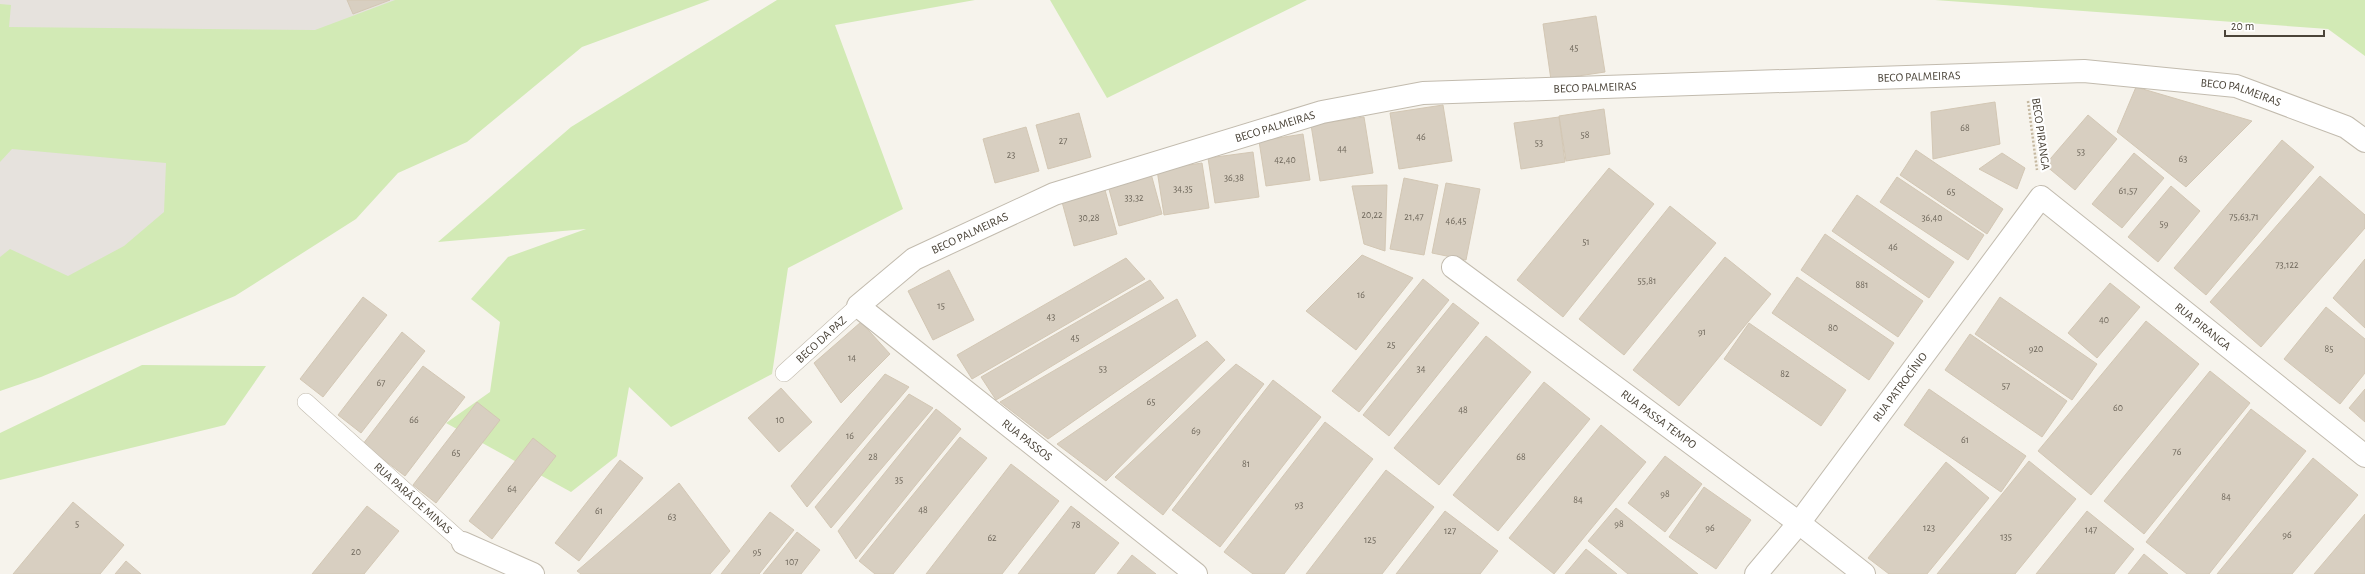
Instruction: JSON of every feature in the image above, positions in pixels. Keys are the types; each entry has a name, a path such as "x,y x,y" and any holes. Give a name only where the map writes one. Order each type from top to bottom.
{"street":[{"name":"BECO PALMEIRAS","path":"858,306 914,258 1054,194 1322,112 1423,93 2084,71 2236,86 2346,127 2365,141"},
{"name":"RUA PIRANGA","path":"2041,197 2365,456"},
{"name":"RUA PATROCÍNIO","path":"1756,574 1799,523 2041,197"},
{"name":"RUA PASSA TEMPO","path":"1452,267 1799,523 1864,574"},
{"name":"RUA PASSOS","path":"858,306 1196,574"},
{"name":"RUA PARÁ DE MINAS","path":"463,543 533,574"}],"lane":[{"name":"BECO DA PAZ","path":"784,373 858,306"},
{"name":"RUA PARÁ DE MINAS","path":"306,402 463,543"}],"path":[{"name":"BECO PIRANGA","path":"2024,73 2041,197"}],"shaded area":[{"path":"0,0 588,0 0,382"}],"green space":[{"path":"395,0 710,0 582,47 467,142 398,173 356,219 235,296 41,377 0,391 0,257 10,249 68,276 124,246 164,212 166,163 12,149 0,162 0,4 11,5 9,27 315,30"},
{"path":"777,0 975,0 835,25 903,209 788,268 772,374 671,427 629,387 617,456 571,492 446,423 490,392 500,322 471,299 508,257 586,229 438,242 571,127"},
{"path":"1050,0 1307,0 1107,98"},
{"path":"1935,0 2365,0 2365,56 2328,29"},
{"path":"142,365 266,366 225,425 0,480 0,433"}],"building":[{"path":"347,0 390,0 353,14"},
{"path":"1596,16 1605,72 1551,80 1543,24"},
{"path":"2136,87 2252,121 2186,187 2117,132"},
{"path":"1995,102 2000,144 1933,159 1931,112"},
{"path":"1443,105 1452,161 1399,169 1390,113"},
{"path":"1604,109 1610,154 1566,161 1559,116"},
{"path":"1079,113 1091,157 1048,169 1036,125"},
{"path":"2088,115 2117,139 2075,190 2045,165"},
{"path":"1364,117 1373,173 1320,181 1311,125"},
{"path":"1559,117 1565,162 1521,169 1514,123"},
{"path":"1026,127 1039,171 995,183 983,139"},
{"path":"1303,134 1310,180 1266,186 1259,141"},
{"path":"2282,140 2314,167 2206,295 2174,268"},
{"path":"1916,150 2003,209 1987,234 1900,175"},
{"path":"1253,152 1259,197 1215,203 1208,158"},
{"path":"2002,153 2025,168 2017,189 1979,169"},
{"path":"2134,153 2164,178 2122,228 2092,204"},
{"path":"1202,163 1209,208 1164,215 1157,170"},
{"path":"1609,168 1654,204 1563,317 1517,280"},
{"path":"1150,170 1162,214 1119,226 1107,182"},
{"path":"2320,176 2365,215 2365,228 2261,347 2210,302"},
{"path":"1897,177 1984,235 1968,260 1880,202"},
{"path":"1404,178 1438,185 1424,255 1390,249"},
{"path":"1446,183 1480,189 1466,260 1432,253"},
{"path":"1387,185 1385,251 1364,244 1352,186"},
{"path":"2171,186 2200,211 2158,262 2128,237"},
{"path":"1105,190 1117,234 1074,246 1062,202"},
{"path":"1857,195 1954,262 1929,298 1832,231"},
{"path":"1670,206 1716,243 1624,355 1579,319"},
{"path":"1825,234 1923,301 1898,337 1801,270"},
{"path":"1362,255 1413,278 1356,350 1306,311"},
{"path":"1725,257 1771,294 1679,406 1633,370"},
{"path":"1126,258 1145,279 972,379 957,355"},
{"path":"2365,259 2365,328 2333,298"},
{"path":"949,270 974,320 933,340 908,291"},
{"path":"1797,277 1894,343 1869,380 1772,313"},
{"path":"1423,279 1449,300 1359,412 1332,391"},
{"path":"1150,280 1164,298 996,400 981,377"},
{"path":"2110,283 2140,307 2097,358 2068,333"},
{"path":"363,297 387,315 323,397 300,379"},
{"path":"2000,297 2097,364 2072,400 1975,334"},
{"path":"1177,299 1196,336 1048,439 1000,402"},
{"path":"1453,303 1479,323 1389,436 1363,415"},
{"path":"2326,307 2365,339 2365,373 2340,404 2284,359"},
{"path":"2146,321 2199,364 2091,495 2038,451"},
{"path":"861,322 890,354 841,403 814,363"},
{"path":"1749,323 1846,390 1821,426 1724,359"},
{"path":"402,332 425,351 361,433 338,415"},
{"path":"1970,334 2067,401 2042,437 1945,370"},
{"path":"1486,336 1531,372 1439,485 1394,448"},
{"path":"1207,341 1225,360 1106,481 1057,444"},
{"path":"1236,364 1264,384 1163,515 1115,477"},
{"path":"423,366 465,397 405,476 363,444"},
{"path":"2210,371 2250,403 2144,534 2104,501"},
{"path":"885,374 909,387 807,507 791,486"},
{"path":"1273,380 1321,417 1220,547 1172,510"},
{"path":"1544,382 1590,419 1498,531 1453,495"},
{"path":"781,388 812,422 779,452 748,418"},
{"path":"1929,389 2026,456 2001,492 1904,425"},
{"path":"2365,389 2365,422 2349,408"},
{"path":"909,394 933,408 831,528 815,507"},
{"path":"477,402 500,420 436,503 413,485"},
{"path":"936,409 961,429 856,559 838,531"},
{"path":"2251,409 2306,451 2209,574 2187,574 2146,542"},
{"path":"1325,422 1373,459 1284,574 1253,574 1224,552"},
{"path":"1601,425 1646,462 1554,574 1509,538"},
{"path":"960,437 987,458 893,574 875,574 859,561"},
{"path":"533,438 556,456 492,539 469,521"},
{"path":"1665,456 1702,484 1665,532 1628,503"},
{"path":"2313,458 2358,495 2292,574 2217,574"},
{"path":"620,460 643,478 579,561 555,543"},
{"path":"2029,461 2076,499 2015,574 1937,574"},
{"path":"1946,462 1989,498 1927,574 1889,574 1868,558"},
{"path":"1011,464 1059,501 1002,574 926,574"},
{"path":"1386,470 1434,507 1382,574 1306,574"},
{"path":"679,483 730,551 710,574 581,574 577,571"},
{"path":"1704,487 1751,520 1716,569 1669,537"},
{"path":"73,502 124,545 100,574 13,574"},
{"path":"367,506 399,531 364,574 312,574"},
{"path":"1071,506 1119,543 1094,574 1018,574"},
{"path":"1616,508 1698,574 1628,574 1588,541"},
{"path":"1445,511 1498,551 1480,574 1396,574"},
{"path":"2087,511 2134,549 2114,574 2036,574"},
{"path":"770,512 794,530 759,574 721,574"},
{"path":"2365,514 2365,574 2314,574"},
{"path":"797,532 820,550 801,574 763,574"},
{"path":"1586,549 1617,574 1565,574"},
{"path":"2144,554 2168,574 2128,574"},
{"path":"1132,555 1156,574 1117,574"},
{"path":"126,561 141,574 115,574"}]}
